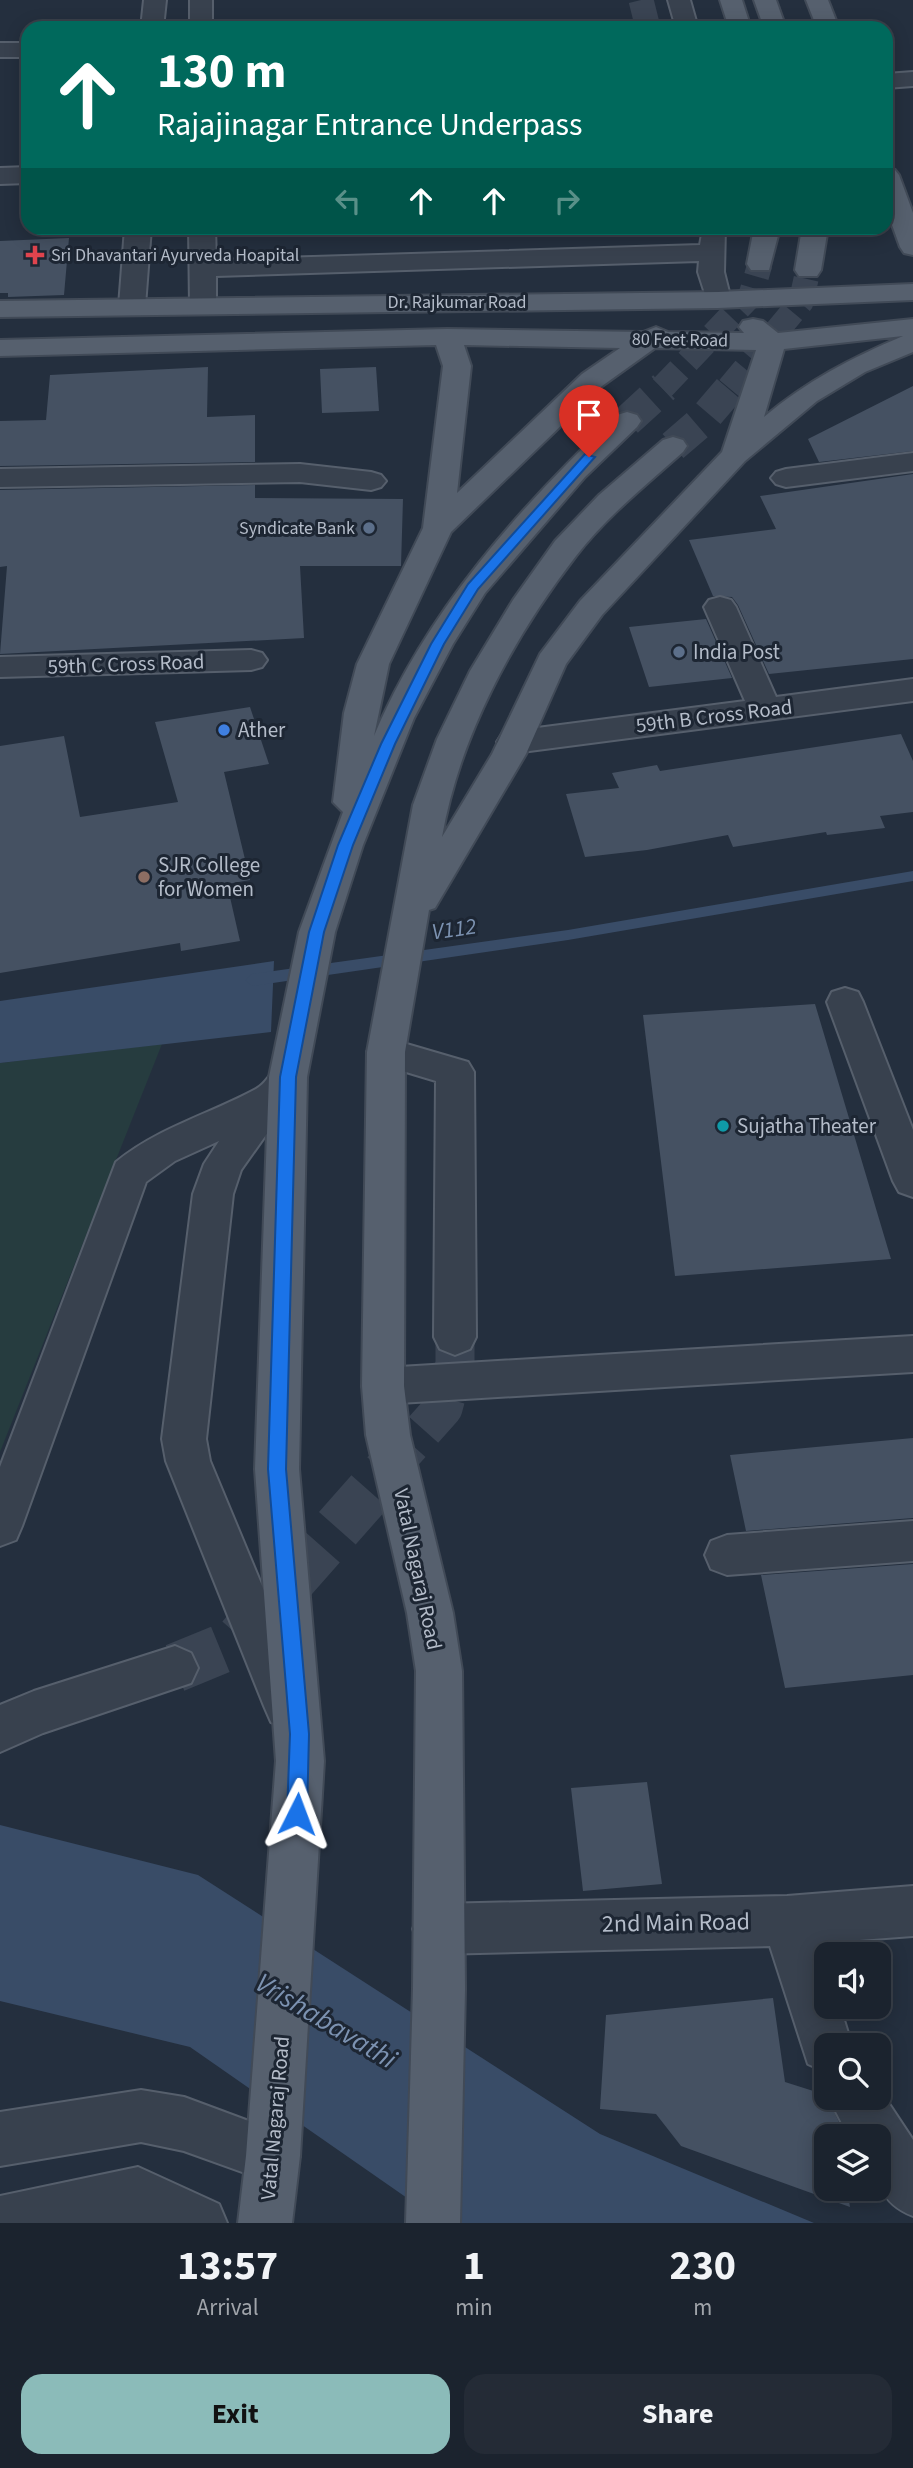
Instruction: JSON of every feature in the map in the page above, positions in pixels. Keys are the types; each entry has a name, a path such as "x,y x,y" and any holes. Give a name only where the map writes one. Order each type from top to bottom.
{"main road":[{"path":"731,0 738,21"},
{"path":"765,0 772,21"},
{"path":"817,0 825,21"},
{"path":"893,194 913,247"},
{"path":"760,264 766,235"},
{"path":"808,270 814,235"},
{"name":"Dr. Rajkumar Road","path":"0,309 718,300 913,292"},
{"path":"438,528 592,380 649,339 718,300 772,342 743,438 735,455"},
{"name":"80 Feet Road","path":"447,337 772,342 913,327"},
{"path":"346,845 360,713 373,664 438,528 457,366 447,337"},
{"name":"Dr. Rajkumar Road","path":"0,348 447,337"},
{"path":"411,919 514,742 551,661 591,608 735,455 807,396 855,366 913,342"},
{"path":"346,845 398,718 437,644 473,587 575,471 627,421"},
{"name":"Vatal Nagaraj Road","path":"433,2223 439,1989 439,1671 430,1613 388,1435 383,1386 387,1044 430,804 454,739 486,671 524,607 566,548 610,501 673,446"},
{"name":"Vatal Nagaraj Road","path":"265,2223 295,1868 299,1734 277,1469 283,1084 317,932 346,845"}],"street":[{"path":"153,21 155,0"},
{"path":"201,0 201,21"},
{"path":"679,0 685,21"},
{"path":"0,50 21,50"},
{"path":"893,80 913,79"},
{"path":"0,176 21,175"},
{"path":"132,306 137,235"},
{"path":"202,235 203,305"},
{"path":"202,268 418,262 678,240 712,240 718,300"},
{"path":"418,262 418,302"},
{"path":"786,478 913,462"},
{"path":"0,478 300,473 371,481"},
{"path":"720,607 765,709"},
{"name":"59th C Cross Road","path":"0,667 251,660"},
{"name":"59th B Cross Road","path":"514,742 913,690"},
{"path":"845,1002 913,1181"},
{"path":"387,1044 456,1072 455,1337"},
{"path":"0,1526 130,1173 160,1149 250,1111 283,1084"},
{"path":"283,1084 223,1164 213,1194 184,1439 188,1461 299,1734"},
{"path":"383,1386 913,1354"},
{"path":"727,1555 913,1541"},
{"path":"0,1729 34,1713 175,1668"},
{"name":"2nd Main Road","path":"438,1929 787,1921 913,1911"},
{"path":"787,1921 822,2033"},
{"path":"863,2110 913,2189"},
{"path":"0,2138 141,2116 274,2139"},
{"path":"0,2223 138,2194 200,2223"}],"green space":[{"path":"162,1044 0,1452 0,1063"}],"water":[{"path":"274,961 271,1032 0,1063 0,1001"},
{"name":"Vrishabavathi","path":"0,1825 198,1875 600,2134 814,2223 443,2223 190,2047 0,2001"}],"building":[{"path":"69,238 64,295 8,297 8,293 0,293 0,241"},
{"path":"208,367 207,417 255,415 255,462 0,466 0,421 46,420 50,375"},
{"path":"376,367 379,411 322,413 320,369"},
{"path":"913,386 913,451 819,462 808,439"},
{"path":"913,474 913,659 769,674 738,605 732,597 713,596 689,540 776,529 760,496"},
{"path":"255,485 255,498 403,499 401,566 300,566 304,638 0,654 7,566 0,567 0,490"},
{"name":"India Post","path":"706,619 732,678 649,687 629,627"},
{"path":"250,707 269,764 224,772 250,880 227,884 240,941 181,951 180,943 0,973 0,746 64,736 80,817 178,802 155,722"},
{"path":"901,734 913,761 913,812 880,816 885,828 827,835 826,832 733,847 728,835 647,850 585,857 566,794 619,788 612,773 657,765 660,771"},
{"path":"815,1004 891,1259 675,1276 643,1015"},
{"path":"913,1438 913,1518 746,1531 730,1455"},
{"path":"913,1564 913,1675 785,1688 761,1575"},
{"path":"647,1782 662,1884 583,1891 571,1788"},
{"path":"773,1998 785,2082 814,2091 814,2110 833,2110 840,2124 814,2124 814,2194 681,2146 656,2114 600,2109 606,2015"},
{"path":"833,2201 849,2201 850,2207"}],"waterway":[{"name":"V112","path":"252,980 568,935 913,876"}],"tunnel":[{"path":"641,0 646,21"},
{"path":"662,388 751,295 760,264"},
{"path":"729,388 801,302 808,270"},
{"path":"627,421 664,387"},
{"path":"673,446 702,421 731,387"},
{"path":"385,1473 443,1408 455,1364 455,1337"},
{"path":"175,1668 236,1643 387,1472"}],"place":[{"name":"Sri Dhavantari Ayurveda Hoapital","path":"35,255"},
{"name":"Syndicate Bank","path":"369,528"},
{"name":"India Post","path":"679,652"},
{"name":"Ather","path":"224,730"},
{"name":"SJR College for Women","path":"144,877"},
{"name":"Sujatha Theater","path":"723,1126"}],"route":[{"path":"297,1814 299,1734 277,1469 288,1077 317,932 346,845 398,718 437,644 473,587 589,457"}]}
